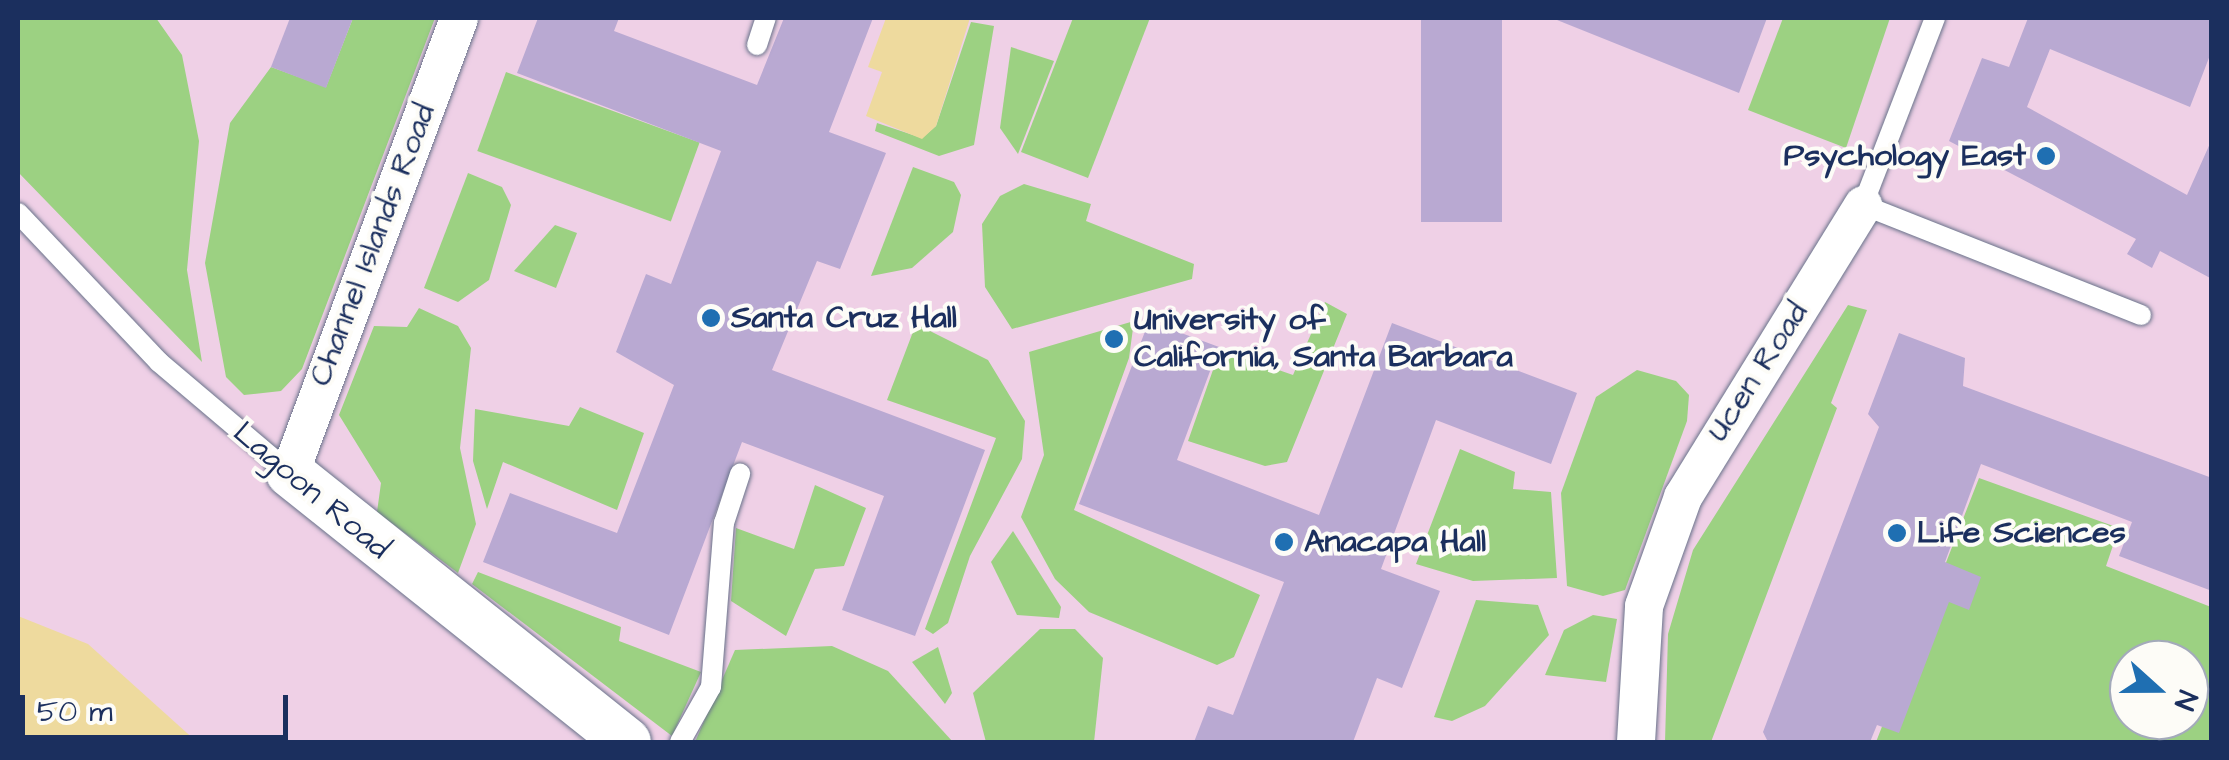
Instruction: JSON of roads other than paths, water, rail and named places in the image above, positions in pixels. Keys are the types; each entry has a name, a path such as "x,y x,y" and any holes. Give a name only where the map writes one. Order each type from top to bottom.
{"street":[{"name":"Channel Islands Road","path":"290,473 459,18"},
{"name":"Ucen Road","path":"1636,742 1644,606 1683,497 1863,205"},
{"name":"Lagoon Road","path":"290,473 628,742"}],"lane":[{"path":"757,45 766,18"},
{"name":"Ucen Road","path":"1863,205 1935,18"},
{"path":"1863,205 2141,316"},
{"name":"Lagoon Road","path":"18,213 159,362 290,473"},
{"path":"680,742 711,687 724,523 740,474"}],"place":[{"name":"Psychology East","path":"2046,156"},
{"name":"Santa Cruz Hall","path":"711,318"},
{"name":"University of California, Santa Barbara","path":"1114,339"},
{"name":"Life Sciences","path":"1897,533"},
{"name":"Anacapa Hall","path":"1284,542"}]}
